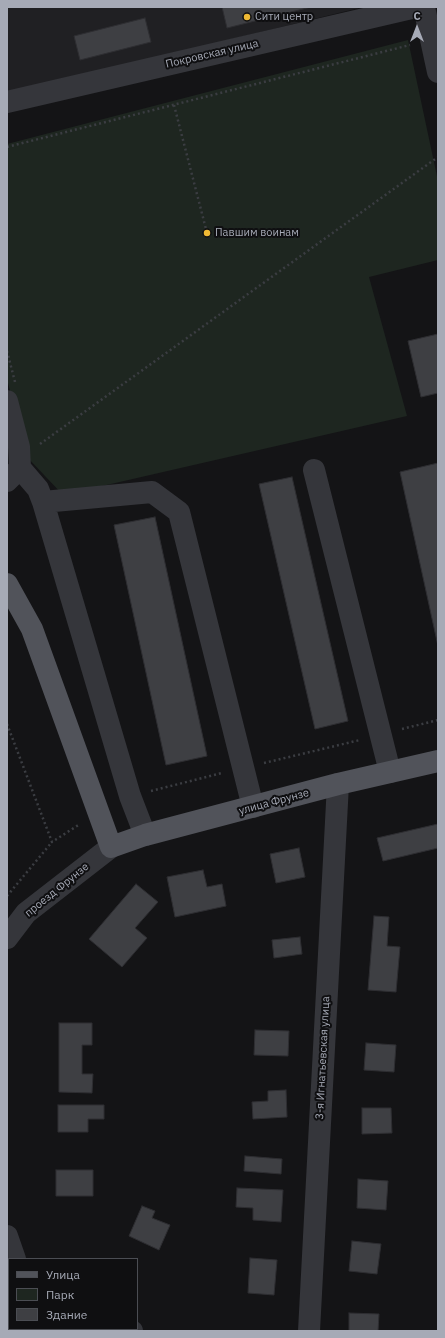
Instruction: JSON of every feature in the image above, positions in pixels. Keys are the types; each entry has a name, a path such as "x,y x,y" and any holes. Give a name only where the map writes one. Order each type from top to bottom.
{"main road":[{"path":"7,584 32,629 97,813 111,848"},
{"name":"улица Фрунзе","path":"111,848 145,835 338,784 438,761"}],"street":[{"name":"Покровская улица","path":"7,102 416,7"},
{"path":"424,7 438,72"},
{"path":"12,395 19,447 14,475 38,489 43,502 130,796 145,835"},
{"path":"314,470 390,772"},
{"path":"43,502 152,492 179,512 253,807"},
{"name":"3-я Игнатьевская улица","path":"309,1331 338,784"},
{"name":"проезд Фрунзе","path":"7,938 26,913 111,848"},
{"path":"7,1236 15,1258"}],"path":[{"path":"7,147 431,40"},
{"path":"174,105 207,234"},
{"path":"34,448 438,157"},
{"path":"7,351 12,395"},
{"path":"130,796 438,720"},
{"path":"7,724 52,842"},
{"path":"7,896 52,842 97,813"}],"shaded area":[{"path":"7,7 363,7 7,94"}],"green space":[{"path":"408,40 438,181 438,260 369,277 407,416 63,495 27,457 7,379 7,144"}],"building":[{"name":"Сити центр","path":"222,7 311,7 227,28"},
{"path":"145,18 151,42 80,60 74,36"},
{"path":"438,334 438,393 421,397 408,341"},
{"path":"438,463 438,646 400,472"},
{"path":"292,477 348,721 315,729 259,484"},
{"path":"155,517 207,756 166,765 114,525"},
{"path":"438,824 438,848 383,861 377,838"},
{"path":"299,848 305,877 276,883 270,854"},
{"path":"203,870 207,887 222,884 226,906 175,917 167,877"},
{"path":"136,884 158,902 135,928 147,938 122,967 89,939"},
{"path":"374,916 389,917 387,946 400,947 396,992 368,990"},
{"path":"300,937 302,954 274,958 272,940"},
{"path":"59,1023 92,1023 92,1045 82,1045 82,1074 93,1074 92,1093 59,1092"},
{"path":"255,1030 289,1031 288,1056 254,1055"},
{"path":"366,1043 396,1045 394,1072 364,1070"},
{"path":"286,1090 287,1117 253,1119 252,1102 268,1101 268,1091"},
{"path":"58,1105 104,1105 104,1119 88,1119 88,1132 58,1132"},
{"path":"362,1108 391,1108 392,1133 362,1134"},
{"path":"245,1156 282,1159 281,1174 244,1171"},
{"path":"56,1170 93,1170 93,1196 56,1196"},
{"path":"358,1179 388,1181 386,1210 357,1208"},
{"path":"237,1188 283,1190 281,1222 253,1220 253,1208 236,1207"},
{"path":"142,1206 155,1211 152,1218 170,1225 159,1250 129,1236"},
{"path":"352,1241 381,1244 377,1274 349,1271"},
{"path":"250,1258 277,1260 274,1295 248,1293"},
{"path":"349,1313 379,1314 378,1331 349,1331"}],"place":[{"name":"Сити центр","path":"247,17"},
{"name":"Павшим воинам","path":"207,233"}]}
